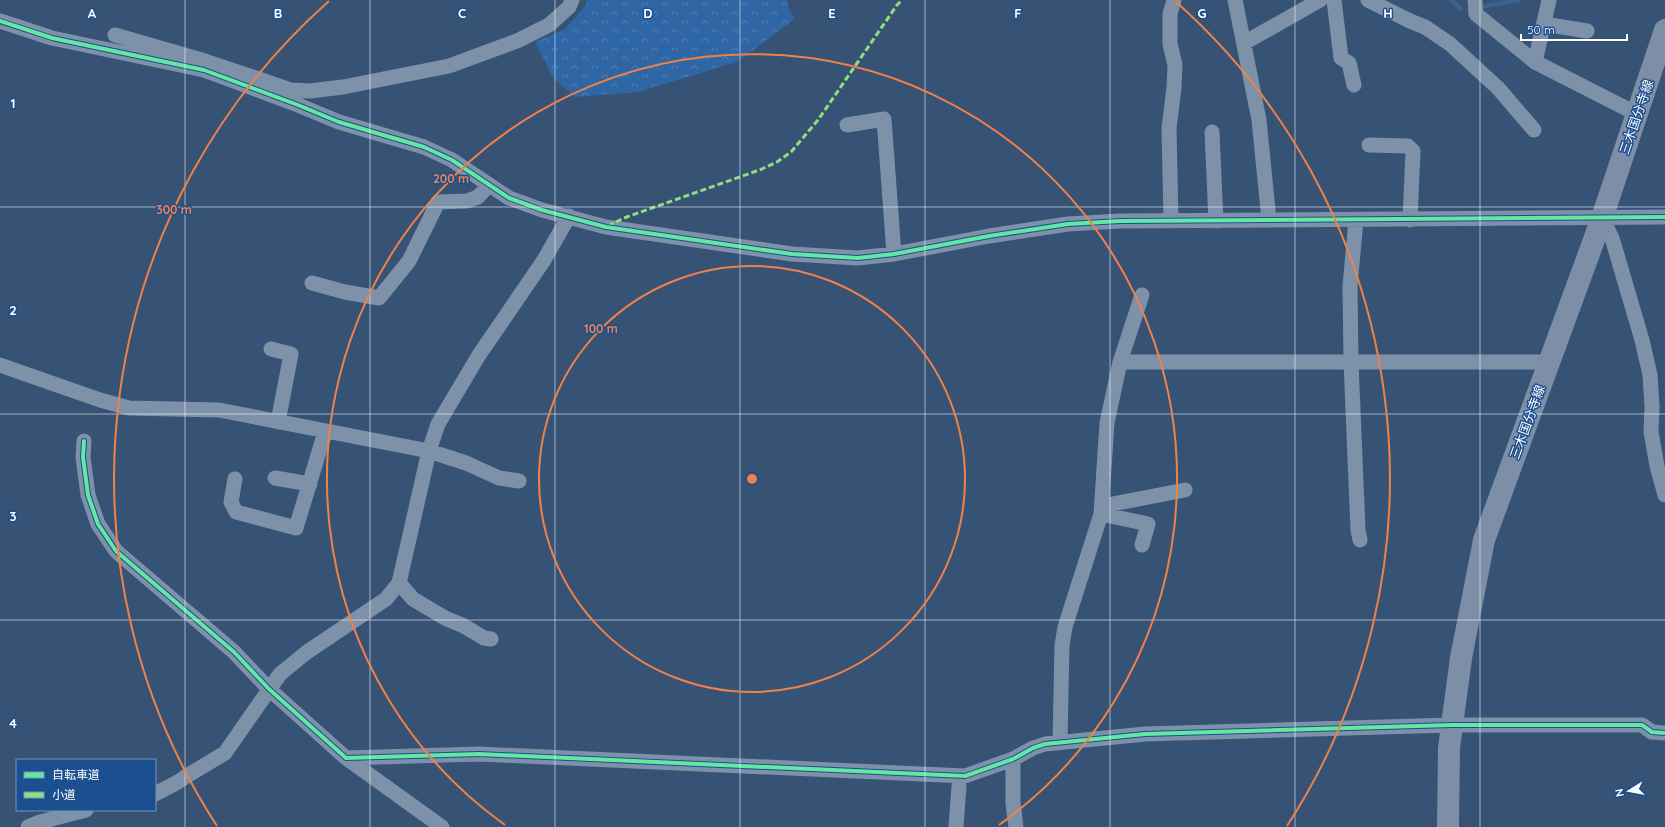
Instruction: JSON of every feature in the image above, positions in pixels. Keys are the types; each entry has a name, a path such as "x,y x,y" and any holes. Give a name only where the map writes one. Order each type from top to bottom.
{"main road":[{"name":"三木国分寺線","path":"1448,827 1449,748 1461,658 1484,540 1602,218 1665,30"}],"street":[{"path":"115,35 204,65 291,90 310,91 343,87 449,66 517,41 549,25 569,7 572,0"},
{"path":"1171,221 1169,128 1175,66 1170,44 1170,14 1174,0"},
{"path":"1235,0 1259,120 1269,220"},
{"path":"1244,43 1320,0"},
{"path":"1334,0 1341,58 1349,63 1354,86"},
{"path":"1368,0 1410,21 1425,26 1450,44 1498,88 1534,130"},
{"path":"1475,0 1476,14 1535,62 1637,114"},
{"path":"1535,62 1549,0"},
{"path":"0,21 52,38 204,65 339,122 424,147 452,160 509,198 542,210 606,227 792,254 858,258 894,254 989,236 1068,224 1120,221 1665,218"},
{"path":"1544,24 1587,32"},
{"path":"846,125 884,119 894,254"},
{"path":"1212,132 1216,221"},
{"path":"1369,145 1408,146 1413,151 1410,220"},
{"path":"312,283 345,292 379,298 409,261 438,202 467,201 478,197 488,185"},
{"path":"156,793 178,782 185,776 225,753 280,674 307,652 386,599 399,583 429,451 438,424 479,355 544,260 569,216"},
{"path":"1602,218 1612,238 1642,340 1650,375 1652,407 1651,432 1657,466 1665,494"},
{"path":"1356,220 1350,286 1351,362 1358,530 1360,540"},
{"path":"1060,742 1062,646 1065,627 1102,510 1107,423 1120,362 1142,295"},
{"path":"271,349 292,354 278,422"},
{"path":"1120,362 1549,362"},
{"path":"0,365 100,400 129,408 219,410 325,432 429,451 466,463 499,478 519,481"},
{"path":"234,479 231,502 236,512 296,528 325,432"},
{"path":"84,441 83,458 88,495 98,524 116,551 234,652 270,688 346,758 442,827"},
{"path":"275,478 310,484"},
{"path":"1102,510 1186,490"},
{"path":"1102,510 1148,524 1142,545"},
{"path":"399,583 413,599 445,618 464,626 484,638 491,639"},
{"path":"346,758 478,754 965,776 1013,759 1033,748 1060,742 1144,734 1452,725 1642,725 1652,732 1665,733"},
{"path":"1013,759 1013,803 1016,827"},
{"path":"956,827 959,786"},
{"path":"28,827 40,822 82,811"}],"green space":[{"path":"587,0 787,0 789,11 795,19 737,62 638,92 575,97 553,78 535,42 565,29 586,5"}],"waterway":[{"path":"1451,0 1461,9"},
{"path":"1485,6 1519,0"}],"marked path":[{"path":"608,226 624,218 762,169 777,162 791,152 818,120 897,5 902,0"}],"cycle path":[{"path":"0,21 52,38 204,70 339,122 424,147 452,160 509,198 542,210 606,227 792,254 858,258 894,254 989,236 1068,224 1120,221 1665,217"},
{"path":"84,441 83,457 88,495 98,524 116,551 234,652 269,689 346,758 479,754 965,776 1013,759 1033,748 1045,744 1145,734 1452,725 1642,725 1652,732 1665,733"}]}
